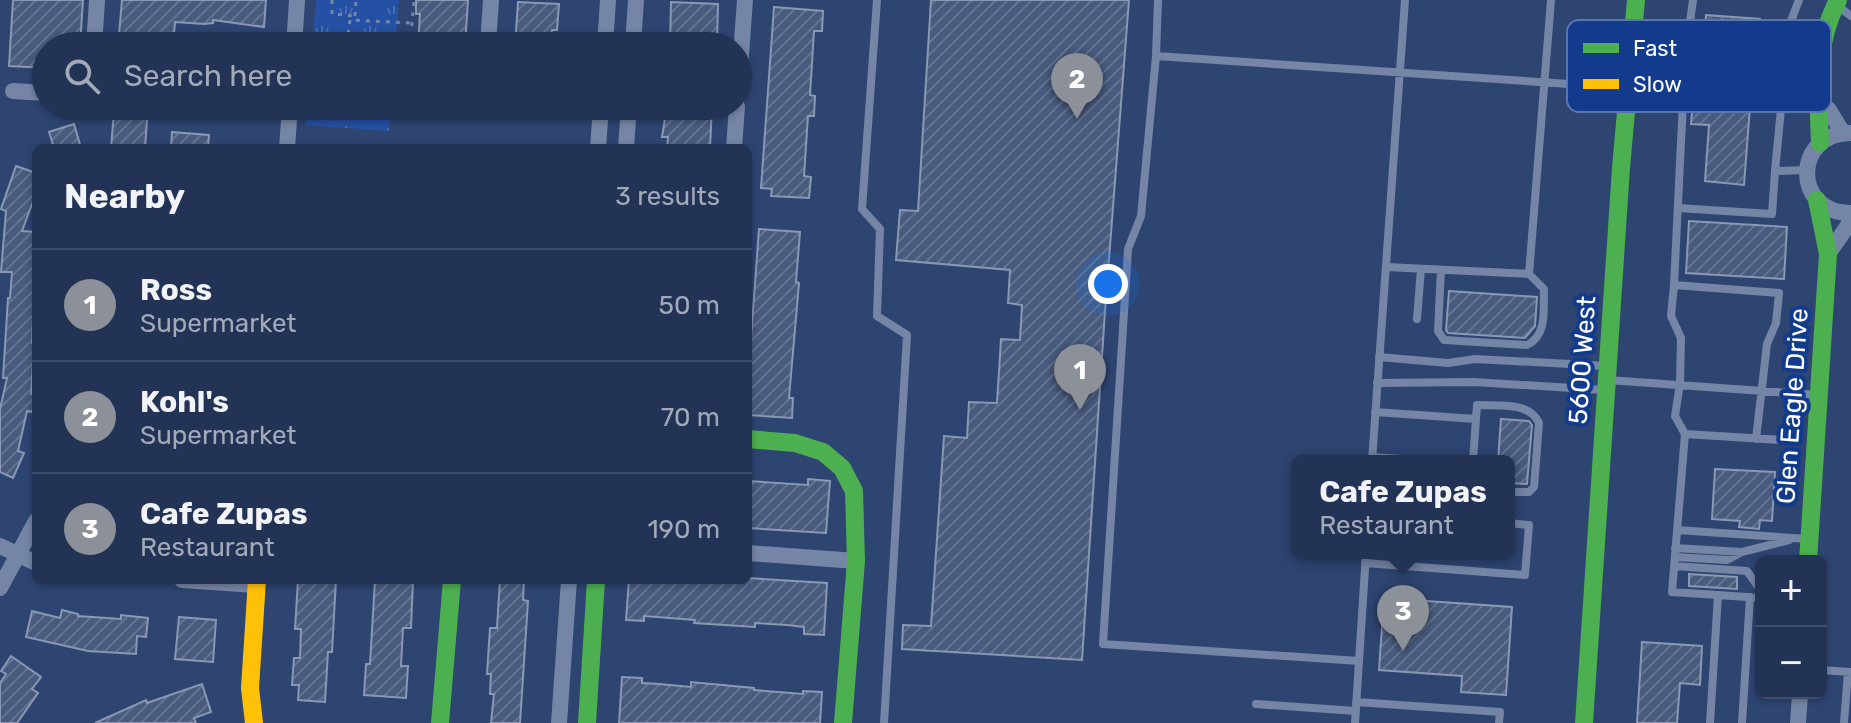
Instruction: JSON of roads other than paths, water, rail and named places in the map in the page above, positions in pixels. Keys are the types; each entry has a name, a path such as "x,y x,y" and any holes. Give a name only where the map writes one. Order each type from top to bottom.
{"street":[{"path":"95,32 97,0"},
{"path":"295,32 297,0"},
{"path":"489,32 491,0"},
{"path":"606,32 608,0"},
{"path":"634,32 636,0"},
{"path":"743,32 745,0"},
{"name":"5600 West","path":"1634,20 1636,0"},
{"path":"13,91 32,92"},
{"name":"5600 West","path":"1584,723 1627,112"},
{"path":"1819,112 1820,143"},
{"path":"1831,112 1847,133 1820,143 1811,156 1807,170 1809,186 1817,200 1836,212 1851,213"},
{"path":"287,144 289,120"},
{"path":"598,144 600,120"},
{"path":"626,144 628,120"},
{"path":"734,144 736,120"},
{"name":"Glen Eagle Drive","path":"1806,555 1802,539 1819,395 1828,254 1817,200"},
{"path":"1828,254 1851,221"},
{"path":"752,439 804,445 823,452 842,468 854,491 856,561 843,723"},
{"path":"0,588 32,529"},
{"path":"0,546 32,561"},
{"path":"752,553 856,561"},
{"path":"254,723 250,688 257,584"},
{"path":"440,723 452,584"},
{"path":"559,723 569,584"},
{"path":"587,723 596,584"},
{"path":"1798,723 1800,699"}],"lane":[{"path":"877,0 862,209 880,229 877,316 907,335 884,723"},
{"path":"1158,0 1141,216 1128,249 1103,644 1359,661"},
{"path":"1372,455 1405,0"},
{"path":"1529,274 1551,0"},
{"path":"1690,20 1693,0"},
{"path":"1791,20 1799,0"},
{"path":"1834,2 1851,16"},
{"path":"1156,56 1567,84"},
{"path":"1683,112 1671,316 1681,338 1680,383 1675,416 1685,434 1672,592 1755,597"},
{"path":"1678,208 1772,214 1781,112"},
{"path":"1775,171 1807,170"},
{"path":"1386,267 1529,274 1544,289 1541,332 1535,341 1527,345 1444,340 1438,331 1441,270"},
{"path":"1417,319 1421,269"},
{"path":"1674,285 1779,293 1776,323 1767,344 1756,439"},
{"path":"1379,357 1448,363 1475,359 1607,379"},
{"path":"1377,383 1607,379 1819,395"},
{"path":"1473,455 1477,405 1525,408 1535,415 1539,423 1534,487 1529,492 1515,492"},
{"path":"1375,412 1476,419"},
{"path":"1685,434 1782,440"},
{"path":"1365,563 1525,575 1529,525 1515,524"},
{"path":"1677,530 1802,539"},
{"path":"1675,557 1727,560 1742,552 1802,539"},
{"path":"1675,557 1747,571 1755,582"},
{"path":"1355,723 1365,559"},
{"path":"1710,723 1718,595"},
{"path":"1742,723 1750,597"},
{"path":"1827,670 1849,672 1844,723"},
{"path":"1256,704 1500,712 1499,723"}],"place":[{"name":"Kohl's","path":"1077,119"},
{"name":"Ross","path":"1080,410"},
{"name":"Cafe Zupas","path":"1403,651"}]}
